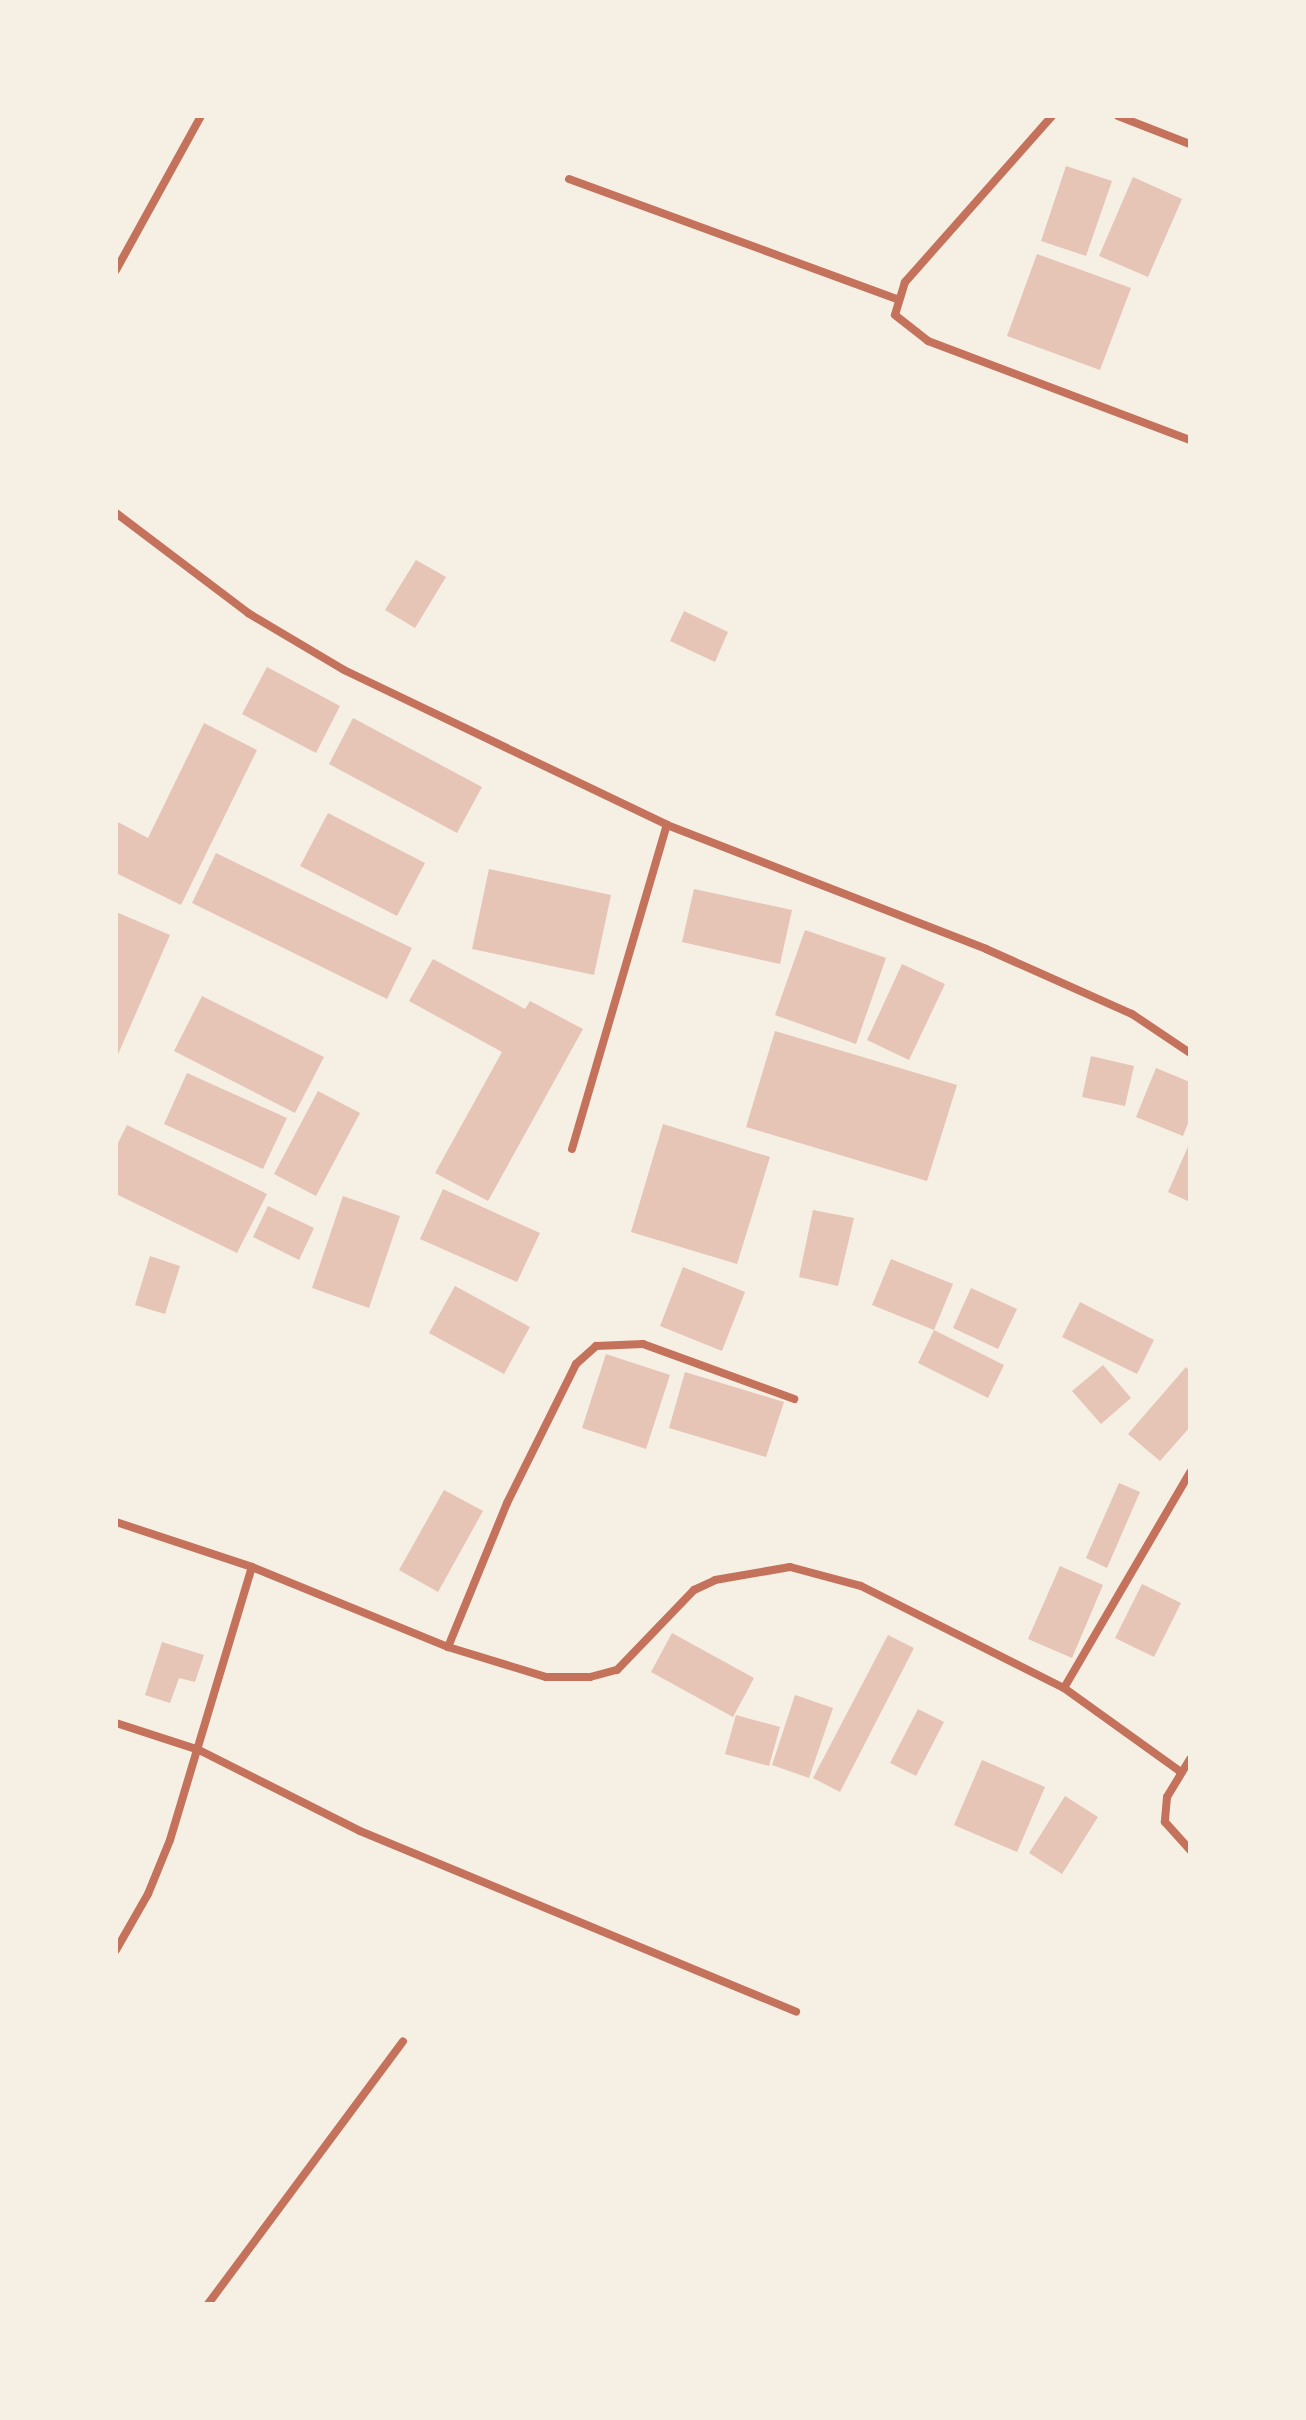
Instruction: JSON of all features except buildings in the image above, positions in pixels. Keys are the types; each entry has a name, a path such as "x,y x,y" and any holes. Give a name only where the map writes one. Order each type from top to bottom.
{"street":[{"path":"116,270 201,116"},
{"path":"1052,116 958,217 897,299 895,315 928,341 1190,440"},
{"path":"1118,116 1190,144"},
{"path":"569,179 897,299"},
{"path":"116,513 248,613 344,670 667,825 986,949 1132,1014 1190,1053"},
{"path":"572,1149 667,825"},
{"path":"448,1647 507,1503 576,1364 596,1346 643,1344 794,1399"},
{"path":"1064,1688 1190,1472"},
{"path":"116,1522 252,1567 448,1647 546,1677 590,1677 617,1670 643,1649 694,1590 715,1580 790,1567 861,1586 1064,1688 1181,1772"},
{"path":"116,1950 148,1894 199,1750 252,1567"},
{"path":"116,1723 199,1750 360,1831 796,2012"},
{"path":"1190,1759 1167,1797 1165,1822 1190,1850"},
{"path":"208,2304 403,2041"}]}
